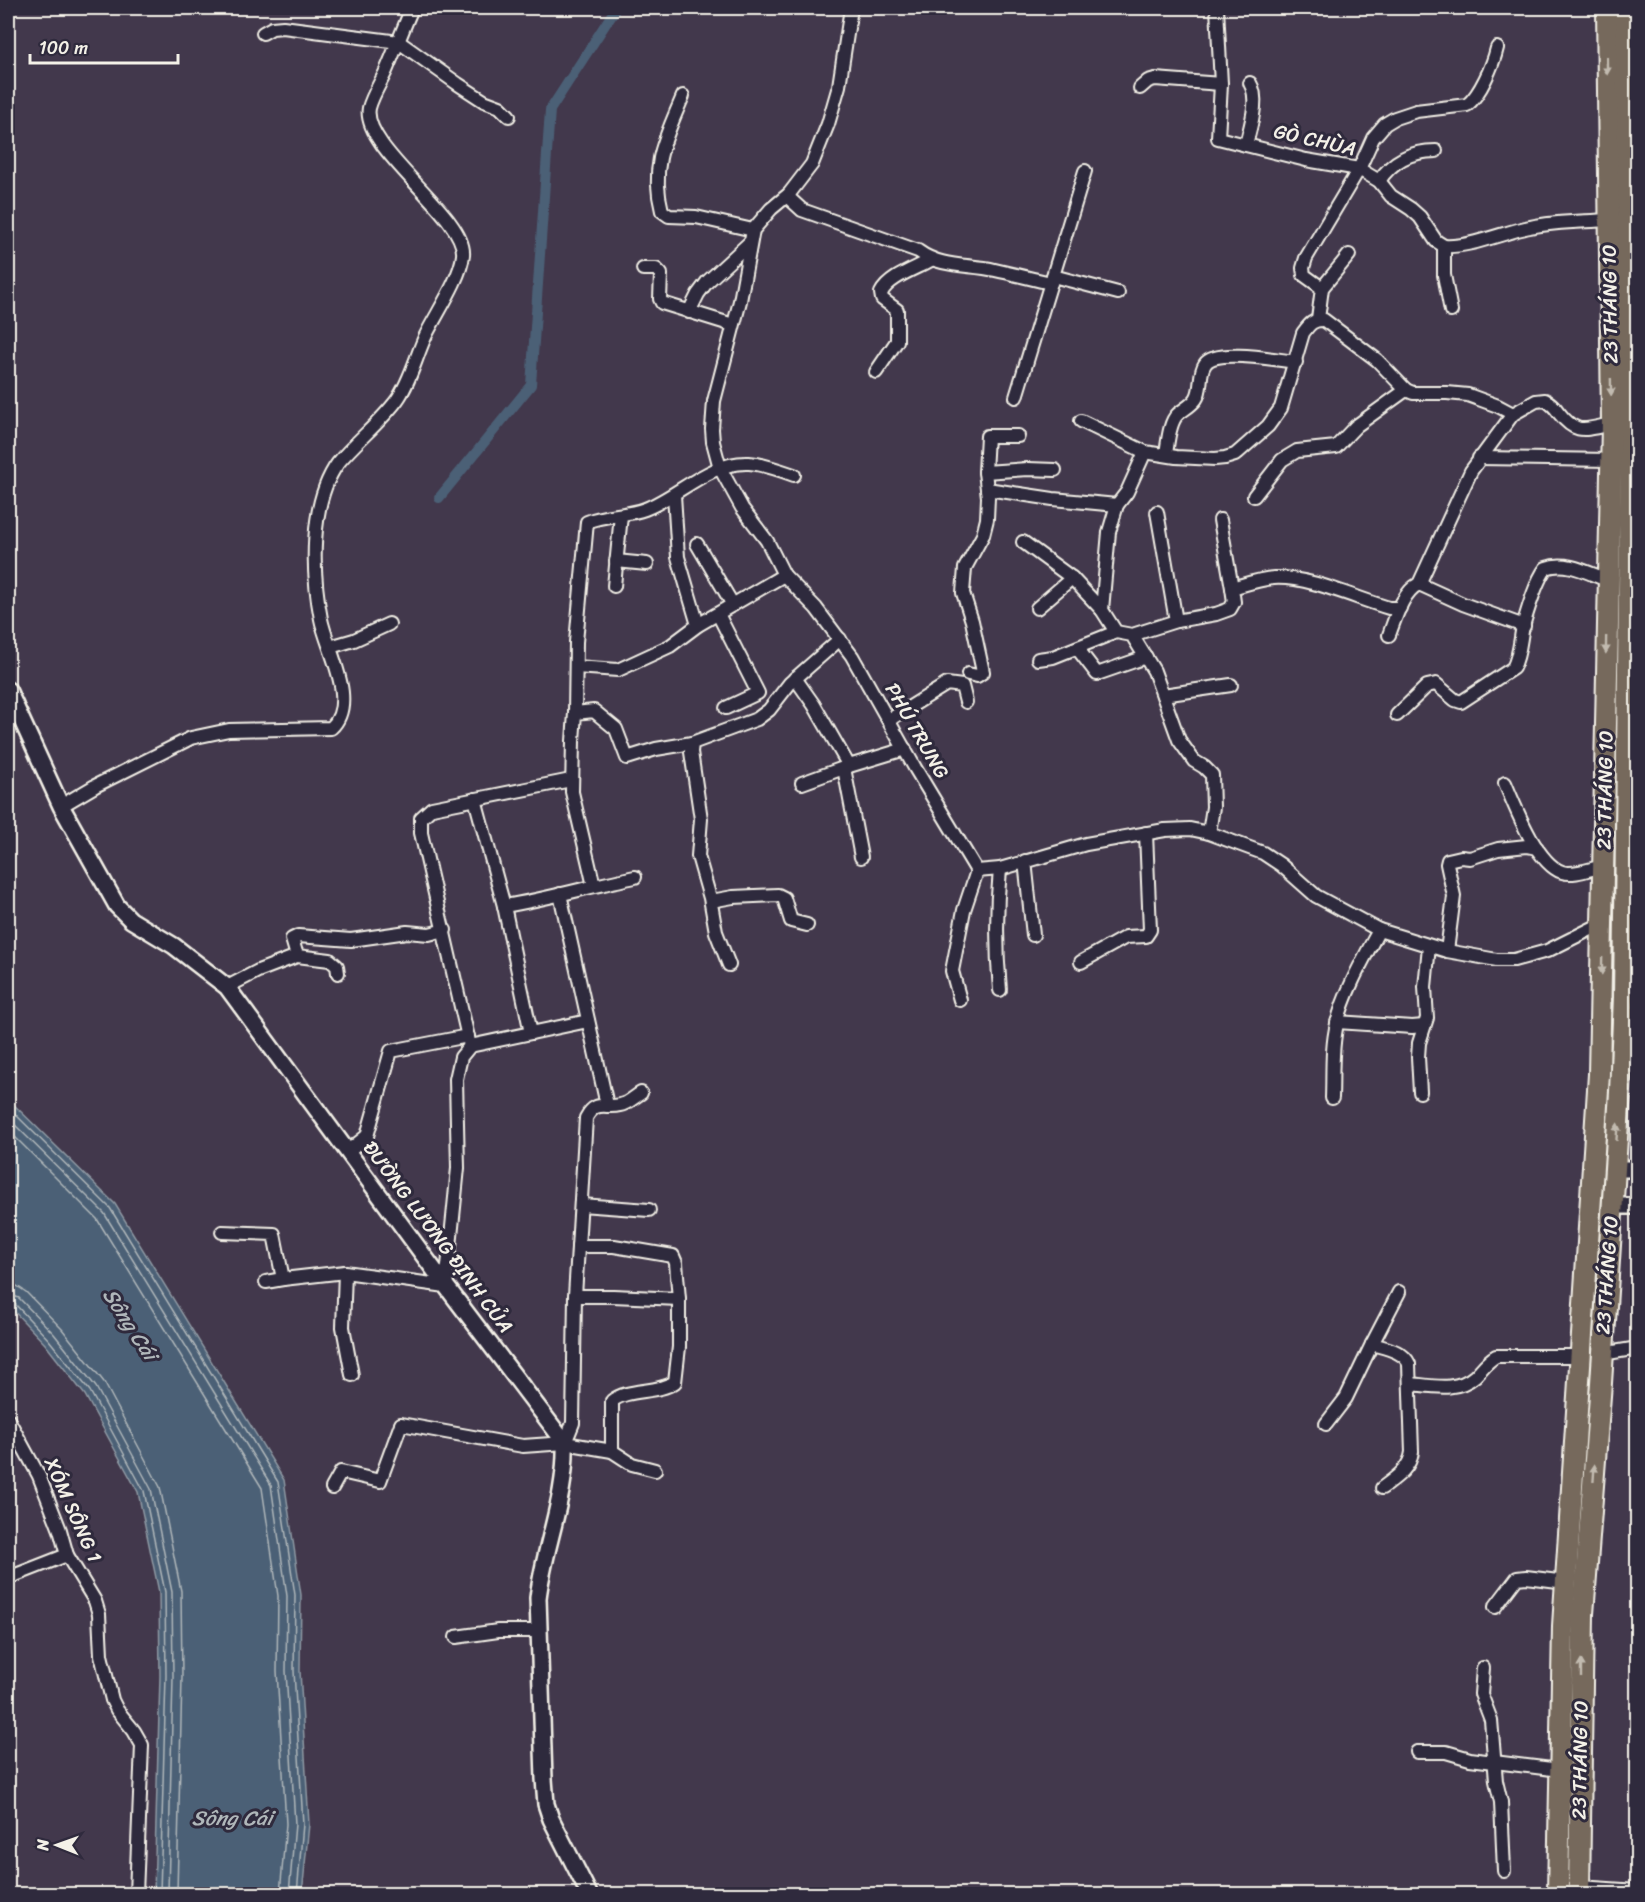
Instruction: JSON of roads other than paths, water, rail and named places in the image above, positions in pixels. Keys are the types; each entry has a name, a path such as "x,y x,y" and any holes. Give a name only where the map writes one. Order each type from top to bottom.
{"main road":[{"name":"23 THÁNG 10","path":"1558,1894 1562,1652 1599,1074 1603,923 1607,580 1612,424 1607,8"},
{"name":"23 THÁNG 10","path":"1579,1891 1582,1644 1614,1169 1631,997 1633,617 1626,8"},
{"path":"1607,618 1633,617"},
{"path":"1593,1168 1614,1169"},
{"path":"1591,1206 1612,1206"},
{"path":"1581,1356 1602,1354"}],"street":[{"path":"61,806 95,786 191,738 229,730 331,728 337,723 341,713 342,696 338,669 322,621 316,566 318,518 331,472 398,399 426,334 442,307 463,255 462,245 449,222 398,164 375,134 371,123 369,109 412,8"},
{"name":"PHÚ TRUNG","path":"852,8 839,86 828,124 812,164 789,194 753,230 749,243 745,278 714,409 713,442 720,468 742,508 767,541 784,575 840,639 977,871"},
{"name":"GÒ CHÙA","path":"1217,8 1221,84 1218,138 1306,160 1359,170 1379,181 1385,190 1420,218 1436,241 1444,246"},
{"path":"263,33 272,28 284,27 399,42 484,101 500,107 509,116"},
{"path":"1322,288 1304,275 1303,268 1306,258 1359,170 1373,138 1385,124 1395,118 1416,111 1467,105 1474,100 1491,68 1497,48"},
{"path":"1140,88 1148,81 1162,78 1221,84"},
{"path":"1246,145 1254,98 1254,90 1250,83"},
{"path":"683,96 659,159 657,185 662,211 669,216 696,218 753,230"},
{"path":"1379,181 1389,168 1402,159 1420,152 1436,151"},
{"path":"1016,397 1085,171"},
{"path":"789,194 790,199 802,210 918,251 931,260 1118,293"},
{"path":"1451,311 1444,275 1444,246 1462,245 1493,235 1553,223 1609,220"},
{"path":"689,312 707,282 738,256 749,243"},
{"path":"1318,319 1322,288 1349,255"},
{"path":"876,372 898,338 897,310 882,299 881,293 886,285 931,260"},
{"path":"643,269 656,269 661,274 660,300 662,303 734,325"},
{"path":"1081,421 1145,452 1215,459 1235,455 1268,426 1278,413 1284,402 1303,333 1310,324 1318,319 1324,320 1377,360 1406,390 1413,393 1468,395 1498,405 1514,414"},
{"path":"1166,454 1174,419 1196,400 1204,364 1210,358 1219,355 1296,362"},
{"path":"1254,496 1282,460 1297,451 1336,447 1356,426 1406,390"},
{"path":"1389,635 1400,608 1413,587 1419,584 1463,487 1479,458 1514,414 1540,399 1549,401 1572,427 1583,429 1612,424"},
{"path":"968,674 977,676 983,672 972,621 963,593 965,568 983,535 987,519 985,472 987,436 1018,436"},
{"path":"1102,610 1109,532 1117,505 1127,492 1145,452"},
{"path":"1479,458 1610,460"},
{"path":"594,886 571,780 576,642 587,522 644,510 720,468 750,463 794,475"},
{"path":"985,472 1028,468 1055,470"},
{"path":"987,489 1053,499 1117,505"},
{"path":"674,495 678,556 698,625"},
{"path":"1157,512 1176,621"},
{"path":"614,586 621,515"},
{"path":"1038,659 1053,657 1116,632 1132,635 1176,621 1216,615 1230,609 1234,603 1220,520"},
{"path":"1023,542 1072,578 1102,610 1116,632"},
{"path":"697,544 734,605"},
{"path":"616,561 646,564"},
{"path":"1397,715 1427,686 1436,684 1455,700 1461,702 1513,668 1539,580 1546,568 1566,565 1607,580"},
{"path":"576,667 618,670 670,646 698,625 784,575"},
{"path":"1037,608 1072,578"},
{"path":"1232,588 1261,579 1291,579 1389,608 1400,608"},
{"path":"1419,584 1462,604 1524,626"},
{"path":"718,614 758,693 726,708"},
{"path":"330,647 354,640 388,624"},
{"path":"1132,635 1154,671 1179,740 1194,761 1212,775 1213,807 1209,833"},
{"path":"575,713 594,711 616,729 627,758 656,749 692,743 758,719 770,710 795,678 840,639"},
{"path":"1077,648 1097,674 1146,657"},
{"path":"795,678 814,705 846,767 861,857"},
{"path":"889,720 947,684 962,686 966,702"},
{"path":"1163,695 1231,685"},
{"name":"ĐƯỜNG LƯƠNG ĐỊNH CỦA","path":"8,690 11,707 61,806 117,906 132,920 174,946 227,987 446,1286 565,1443"},
{"path":"692,743 701,819 698,856 711,901 716,932 729,965"},
{"path":"802,783 905,749"},
{"path":"266,1282 345,1272 446,1286 458,1168 456,1079 461,1057 469,1041 421,833 421,818 432,808 571,780"},
{"path":"1505,783 1526,829 1538,848 1561,872 1568,873 1604,866"},
{"path":"475,799 504,906 531,1033"},
{"path":"960,1000 952,971 964,910 977,871 1000,869 1086,844 1176,829 1209,833 1263,854 1281,865 1317,896 1379,930 1447,951 1497,960 1514,960 1547,951 1603,923"},
{"path":"1081,962 1118,940 1126,937 1146,936 1150,930 1146,833"},
{"path":"1447,951 1454,896 1448,860 1461,857 1470,858 1498,849 1527,846 1538,848"},
{"path":"1025,861 1033,935"},
{"path":"1000,869 996,914 996,952 1000,990"},
{"path":"504,906 536,901 635,877"},
{"path":"560,894 607,1105"},
{"path":"711,901 733,897 778,895 784,898 791,921 807,925"},
{"path":"297,956 292,939 298,936 351,940 407,932 429,934 444,930"},
{"path":"1332,1098 1337,1022 1360,964 1379,930"},
{"path":"1420,1092 1418,1057 1419,1043 1427,1018 1425,987 1429,946"},
{"path":"227,987 258,971 297,956 330,960 337,966 338,973"},
{"path":"348,1151 367,1136 391,1051 531,1033 588,1021"},
{"path":"1337,1022 1424,1026"},
{"path":"589,1894 551,1819 546,1804 537,1631 538,1598 562,1482 565,1443 573,1423 575,1296 586,1118 590,1111 599,1105 617,1106 641,1093"},
{"path":"1614,1169 1638,1169"},
{"path":"580,1205 649,1210"},
{"path":"1612,1206 1638,1206"},
{"path":"222,1232 274,1234 283,1279"},
{"path":"578,1246 614,1246 673,1256 676,1263 679,1299 678,1365 675,1382 668,1386 625,1395 612,1401 612,1451"},
{"path":"345,1272 343,1327 352,1375"},
{"path":"1326,1424 1346,1398 1399,1292"},
{"path":"575,1296 679,1299"},
{"path":"1372,1344 1402,1354 1407,1358 1411,1384 1411,1461 1382,1488"},
{"path":"1602,1354 1638,1348"},
{"path":"1411,1384 1457,1387 1468,1382 1489,1359 1496,1356 1581,1356"},
{"name":"XÓM SÔNG 1","path":"8,1419 39,1476 67,1555 90,1593 99,1614 100,1655 112,1700 142,1745 136,1894"},
{"path":"332,1488 341,1472 380,1481 401,1424 523,1446 565,1443 612,1451 632,1464 655,1470"},
{"path":"8,1578 67,1555"},
{"path":"1495,1607 1517,1578 1566,1582"},
{"path":"456,1637 498,1631 537,1631"},
{"path":"1483,1668 1481,1694 1491,1720 1494,1762 1501,1802 1504,1871"},
{"path":"1417,1752 1446,1752 1494,1762 1560,1770"},
{"path":"1579,1891 1638,1891"}],"water":[{"name":"Sông Cái","path":"8,1099 115,1204 284,1480 301,1595 300,1671 309,1824 302,1894 154,1894 160,1676 159,1592 138,1492 85,1395 45,1344 8,1305"}],"waterway":[{"path":"439,498 531,385 550,110 616,8"}]}
